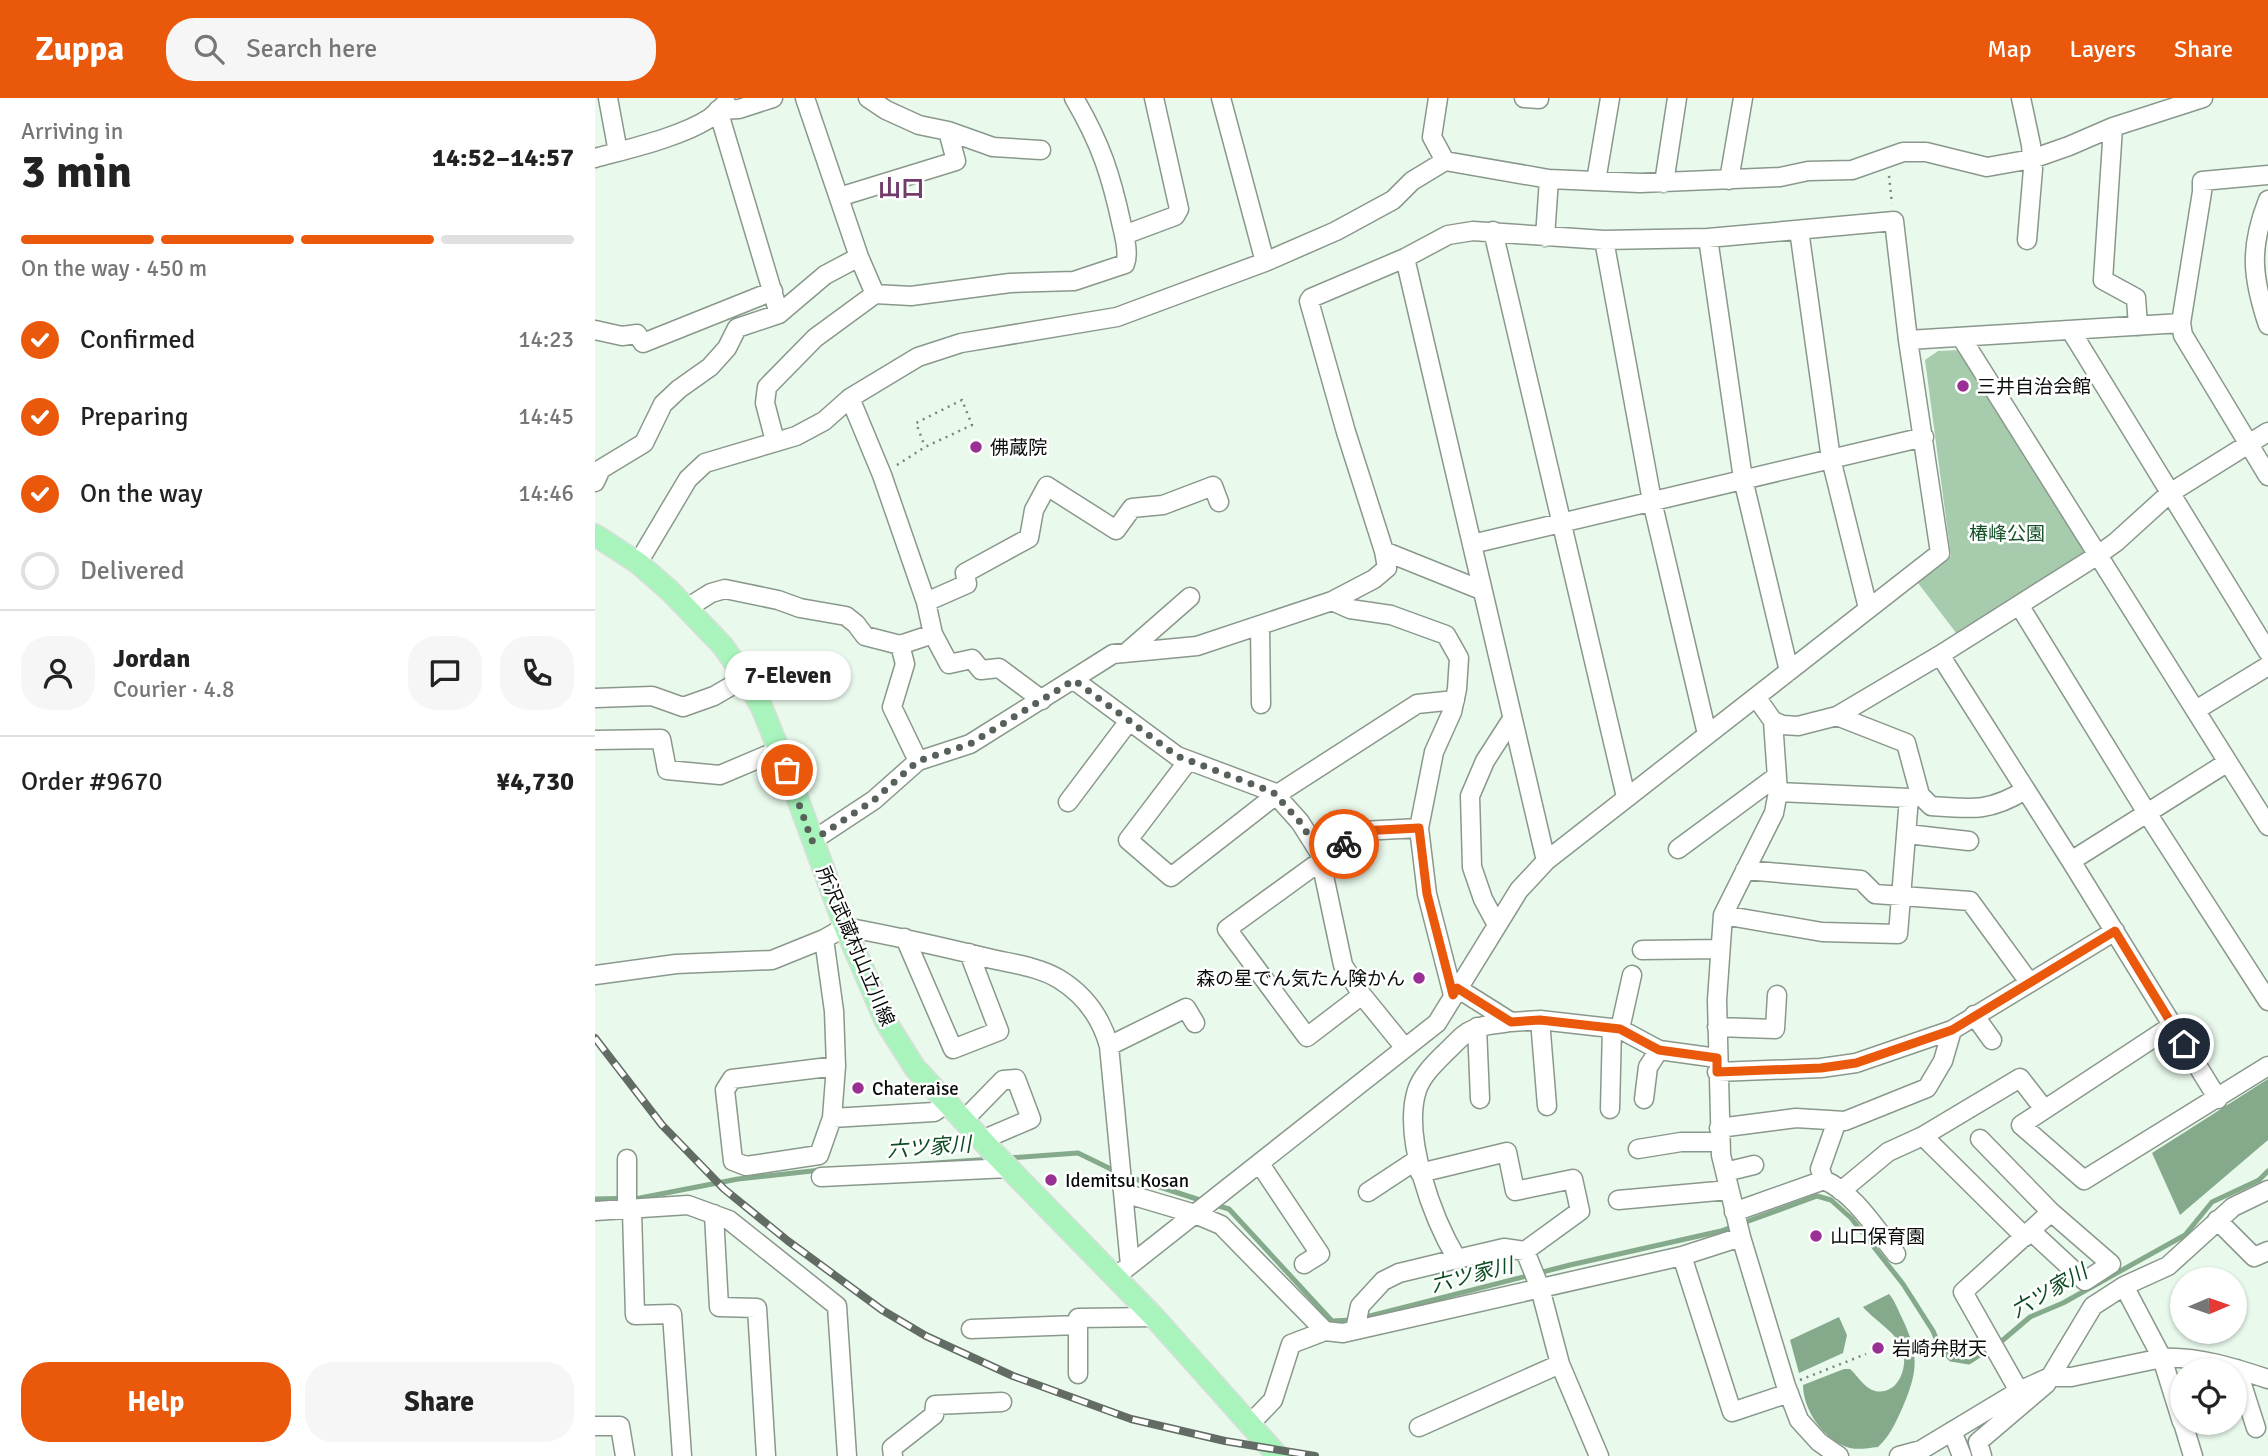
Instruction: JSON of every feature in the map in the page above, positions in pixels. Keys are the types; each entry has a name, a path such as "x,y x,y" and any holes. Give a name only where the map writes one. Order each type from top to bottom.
{"main road":[{"name":"所沢武蔵村山立川線","path":"595,535 638,563 687,608 723,646 745,678 762,708 845,927 886,1022 915,1068 997,1156 1123,1271 1154,1317 1278,1456"}],"street":[{"path":"608,98 618,152"},
{"path":"724,104 739,109 773,98"},
{"path":"805,98 859,257 875,294"},
{"path":"868,98 886,110 919,125 948,131 993,147 1041,150"},
{"path":"775,441 765,403 767,387 815,338 875,294 911,296 1010,283 1075,281 1125,264 1127,259 1124,235 1111,176 1102,150 1075,98"},
{"path":"1124,235 1175,216 1179,209 1154,98"},
{"path":"1221,98 1265,262"},
{"path":"1438,98 1432,138 1445,160"},
{"path":"1596,181 1610,98"},
{"path":"1664,183 1677,98"},
{"path":"1729,180 1743,98"},
{"path":"2021,98 2032,159 2027,240"},
{"path":"638,563 688,479 705,463 796,436 824,421 850,398 918,357 940,348 1117,317 1265,262 1336,231 1393,200 1412,181 1445,160 1549,179 1664,183 1852,170 1903,152 1926,152 1987,167 2032,159 2113,127 2203,98"},
{"path":"595,158 685,129 710,118 724,104"},
{"path":"724,104 779,314"},
{"path":"2113,127 2103,280 2136,298 2138,326"},
{"path":"839,197 956,161 948,131"},
{"path":"2268,175 2202,181 2181,323 2183,335 2268,476"},
{"path":"1545,237 1549,179"},
{"path":"2268,200 2255,251 2268,325"},
{"path":"812,841 874,800 918,761 970,744 1114,654 1197,646 1332,601 1374,579 1387,568 1309,302 1311,298 1405,258 1448,235 1473,231 1604,240 1707,238 1894,221 1908,340 1940,553 1546,861 1519,890 1437,1023 1123,1271"},
{"path":"1799,230 1831,459 1868,608"},
{"path":"1493,232 1626,797"},
{"path":"1707,238 1743,479 1789,671"},
{"path":"1604,240 1652,501 1707,734"},
{"path":"595,482 601,469 645,443 663,404 678,389 711,367 727,348 737,328 779,314 825,275 859,257"},
{"path":"1405,258 1546,861"},
{"path":"595,330 622,337 637,334 643,343 773,291"},
{"path":"1908,340 2181,323"},
{"path":"2071,331 2268,652"},
{"path":"1961,337 2268,826"},
{"path":"850,398 882,475 926,602 933,634 949,664 972,659 981,670 999,668 1042,701"},
{"path":"1773,721 1798,726 1837,716 1940,655 2098,555 2169,493 2268,432"},
{"path":"1472,544 1924,437"},
{"path":"926,602 967,584 965,573 1029,538 1034,510 1047,486 1116,530 1132,508 1163,505 1213,486 1219,502"},
{"path":"1384,551 1481,590"},
{"path":"687,608 711,593 725,589 778,600 800,608 846,616 865,636 900,645 933,634"},
{"path":"1126,653 1190,597"},
{"path":"1332,601 1350,609 1391,615 1446,635 1459,658 1455,700 1434,751 1419,828 1427,894 1455,992 1511,1022"},
{"path":"2019,606 2147,813 2268,1001"},
{"path":"1260,626 1261,704"},
{"path":"900,645 905,664 892,707 918,761"},
{"path":"1940,655 2071,860 2218,1099"},
{"path":"2196,710 2268,666"},
{"path":"596,698 652,696 683,707 715,696 745,678"},
{"path":"1074,680 1188,761 1276,795 1300,822 1319,852 1343,965 1362,995 1405,1048"},
{"path":"1756,697 1773,721 1777,784 1774,813 1723,915 1717,1027 1720,1135 1734,1213 1799,1420 1819,1442 1839,1456"},
{"path":"1188,761 1128,840 1171,877 1276,795 1417,704 1455,700"},
{"path":"1837,716 1906,743 1920,794 1931,806 1972,809 2004,803 2025,790"},
{"path":"1497,925 1483,899 1472,867 1470,796 1485,761 1512,719"},
{"path":"1068,802 1129,721"},
{"path":"595,740 661,739 667,770 720,775 779,750"},
{"path":"2071,860 2228,762"},
{"path":"1678,849 1777,784 1909,798 1899,934 1822,932 1723,915"},
{"path":"1362,995 1307,1037 1227,929 1361,831 1419,828"},
{"path":"1907,834 1969,841"},
{"path":"1745,870 1861,880 1875,894 1970,901 2029,982"},
{"path":"595,975 676,964 772,960 824,939 845,927 969,953 1056,977 1092,1008 1104,1028 1109,1046 1123,1186 1123,1271"},
{"path":"1457,1259 1433,1209 1419,1166 1413,1113 1417,1089 1431,1067 1465,1034 1477,1027 1540,1020 1616,1029 1659,1050 1717,1065 1821,1068 1856,1063 1952,1030 2115,931"},
{"path":"905,938 953,1049 999,1031 969,953"},
{"path":"824,939 834,1011 836,1066 832,1118 819,1156 746,1166 733,1161 725,1090 732,1079 836,1066"},
{"path":"1642,950 1720,949"},
{"path":"1610,1109 1616,1029 1632,975"},
{"path":"1717,1027 1775,1029 1777,995"},
{"path":"1109,1046 1187,1008 1195,1023"},
{"path":"1974,1015 1992,1040"},
{"path":"1540,1020 1547,1106"},
{"path":"2173,1025 2021,1125 2084,1180 2268,1066"},
{"path":"1477,1027 1480,1098"},
{"path":"1637,1149 1720,1135 1796,1118 1845,1121 1927,1088 1943,1060 1952,1030"},
{"path":"1644,1099 1648,1068 1659,1050"},
{"path":"1841,1191 1888,1152 1923,1136 2020,1078 2044,1109"},
{"path":"821,1177 997,1156 1031,1119 1016,1079 1003,1080 963,1121"},
{"path":"832,1118 934,1112 947,1103"},
{"path":"1837,1121 1820,1170 1824,1180 1835,1185 1862,1212 1896,1254"},
{"path":"1923,1136 2028,1234 2085,1281 2111,1264 2051,1212 1980,1139"},
{"path":"1368,1192 1419,1166 1507,1152 1515,1191 1573,1179 1580,1211 1534,1272"},
{"path":"627,1159 635,1315 672,1314 682,1456"},
{"path":"1260,1164 1319,1254 1304,1264"},
{"path":"1618,1200 1727,1181 1754,1165"},
{"path":"1734,1213 1824,1180"},
{"path":"1123,1186 1199,1211 1221,1225 1325,1331"},
{"path":"1982,1456 1978,1442 2046,1384 2093,1306 2124,1286 2168,1266 2233,1207 2268,1190"},
{"path":"595,1211 629,1211 688,1205 714,1214 729,1220 837,1306 848,1456"},
{"path":"2019,1391 1963,1292 2051,1212"},
{"path":"714,1214 719,1307 757,1308 766,1456"},
{"path":"2217,1220 2253,1257 2268,1251"},
{"path":"1250,1424 1273,1400 1291,1344 1325,1331 1343,1333 1355,1330 1534,1272 1682,1256 1741,1236"},
{"path":"1355,1330 1360,1306 1383,1281 1399,1273 1504,1248 1534,1272 1560,1364 1599,1456"},
{"path":"1682,1256 1732,1412 1788,1389"},
{"path":"2124,1286 2162,1357 2170,1383"},
{"path":"1078,1374 1078,1318 1154,1317"},
{"path":"971,1329 1078,1325"},
{"path":"1899,1456 1921,1450 2019,1391 2050,1377 2071,1377 2162,1357 2181,1358"},
{"path":"1419,1427 1560,1364"},
{"path":"2247,1372 2268,1379"},
{"path":"2247,1398 2256,1428"},
{"path":"893,1456 892,1448 934,1415 935,1405 1002,1402"},
{"path":"595,1426 620,1426 625,1456"},
{"path":"1952,1431 1962,1456"},
{"path":"2186,1435 2193,1456"}],"path":[{"path":"1887,157 1894,221"},
{"path":"882,475 925,447 972,425 962,400 916,423 925,447"},
{"path":"1788,1389 1865,1354"}],"green space":[{"name":"椿峰公園","path":"1961,350 2086,547 2084,556 1957,634 1918,583 1951,556 1925,360 1938,351"}],"shaded area":[{"path":"2268,1079 2268,1140 2180,1215 2152,1153"},
{"path":"1889,1294 1912,1343 1914,1374 1907,1397 1889,1435 1878,1447 1850,1448 1832,1439 1817,1423 1807,1404 1803,1385 1844,1369 1850,1369 1864,1385 1875,1391 1890,1389 1896,1384 1903,1370 1902,1348 1895,1337 1863,1307"},
{"path":"1839,1317 1847,1335 1843,1353 1799,1373 1790,1340"}],"waterway":[{"name":"六ツ家川","path":"1008,1158 1078,1153 1117,1172"},
{"name":"六ツ家川","path":"921,1164 992,1159"},
{"name":"六ツ家川","path":"595,1199 640,1198 738,1179 821,1170"},
{"name":"六ツ家川","path":"1362,1318 1570,1265 1721,1231 1817,1196 1831,1200 1851,1218 1903,1284 1933,1331 1940,1348 1951,1359 1969,1362 2003,1340 2030,1317 2063,1303 2185,1235 2212,1202 2259,1180 2268,1171"},
{"name":"六ツ家川","path":"1126,1176 1203,1201"},
{"name":"六ツ家川","path":"1212,1204 1229,1209 1332,1321 1352,1320"}],"railway":[{"path":"595,1038 662,1125 724,1189 788,1241 882,1310 926,1336 1013,1376 1131,1419 1225,1441 1315,1456"}],"way so far":[{"path":"787,770 812,841 874,800 918,761 970,744 1074,680 1177,756 1273,792 1300,822 1319,852 1320,862 1344,844"}],"place":[{"name":"三井自治会館","path":"1963,386"},
{"name":"佛蔵院","path":"976,447"},
{"name":"7-Eleven","path":"787,770"},
{"name":"森の星でん気たん険かん","path":"1419,978"},
{"name":"Chateraise","path":"858,1088"},
{"name":"Idemitsu Kosan","path":"1051,1180"},
{"name":"山口保育園","path":"1816,1236"},
{"name":"岩崎弁財天","path":"1878,1348"}],"district":[{"name":"山口","path":"901,188"}],"route":[{"path":"1344,844 1361,831 1419,828 1427,894 1453,995 1457,988 1511,1022 1540,1020 1620,1029 1659,1050 1717,1058 1717,1072 1821,1068 1856,1063 1952,1030 2115,931 2184,1044"}]}
